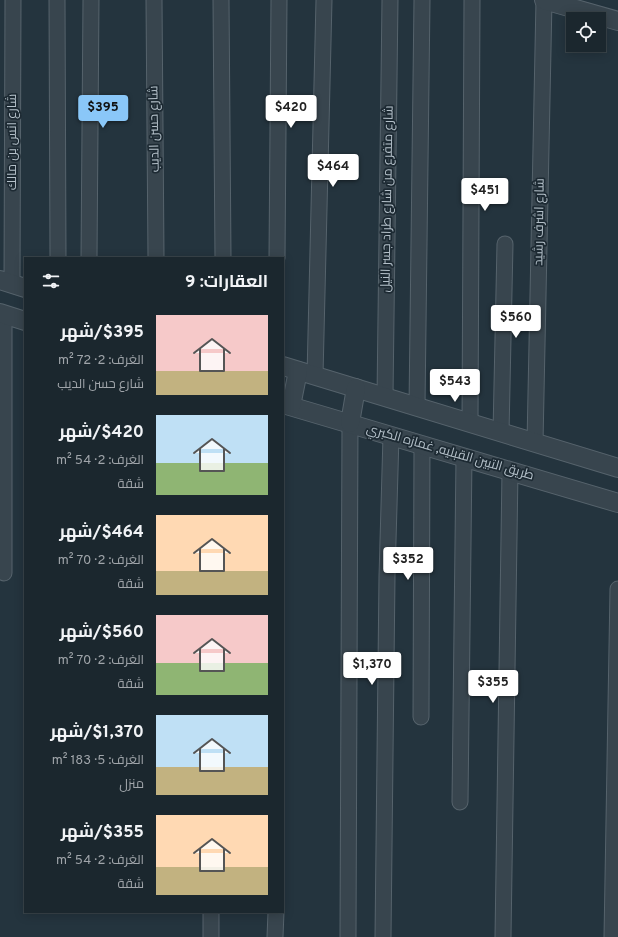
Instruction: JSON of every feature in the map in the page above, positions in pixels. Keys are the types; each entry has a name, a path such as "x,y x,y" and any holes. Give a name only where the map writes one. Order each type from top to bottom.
{"street":[{"name":"شارع انس بن مالك","path":"12,284 13,0"},
{"path":"57,0 58,257"},
{"path":"89,257 91,0"},
{"name":"شارع حسن الديب","path":"154,0 156,257"},
{"path":"221,0 223,257"},
{"path":"277,257 279,0"},
{"path":"315,376 324,0"},
{"name":"شارع متفرع من شارع طراد جسر النيل","path":"385,397 390,0"},
{"path":"417,407 422,0"},
{"path":"470,423 472,0"},
{"path":"544,0 618,21"},
{"name":"شارع اشرف رشيد","path":"535,443 544,0"},
{"path":"501,433 505,244"},
{"path":"4,573 2,313 24,321"},
{"path":"287,405 290,369 618,468"},
{"path":"348,937 350,424 356,388"},
{"name":"طريق التبين القبليه, غمازه الكبري","path":"287,405 618,502"},
{"path":"383,937 387,608 391,436"},
{"path":"420,717 422,444"},
{"path":"460,802 464,457"},
{"path":"503,937 510,471"},
{"path":"612,937 618,589"},
{"path":"211,913 211,937"},
{"path":"275,937 276,913"}]}
